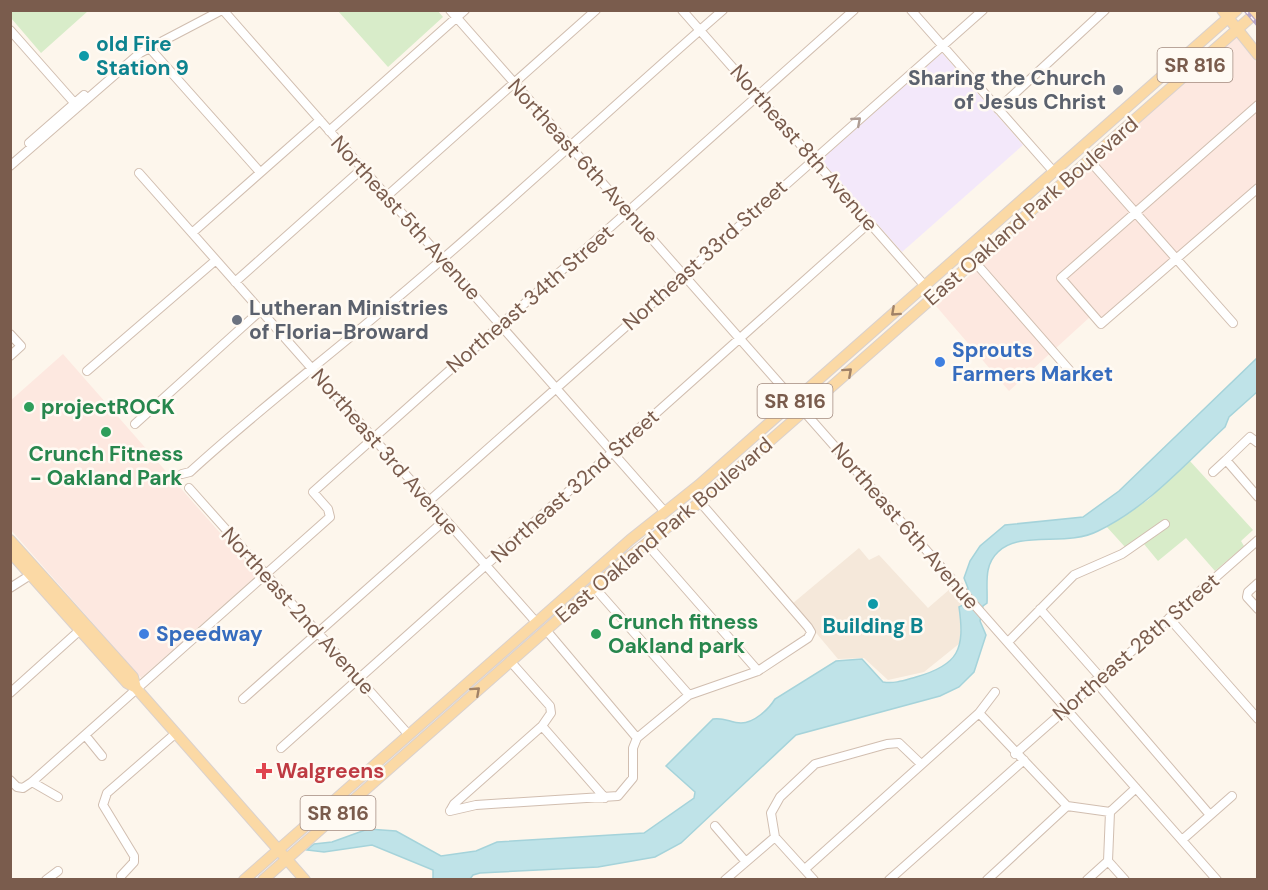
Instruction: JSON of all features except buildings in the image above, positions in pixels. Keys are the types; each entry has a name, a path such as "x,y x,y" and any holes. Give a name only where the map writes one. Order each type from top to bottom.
{"main road":[{"name":"East Oakland Park Boulevard","path":"278,848 597,568 796,401 1137,99 1225,14 1237,10"},
{"name":"East Oakland Park Boulevard","path":"286,858 594,587 700,502 1257,11"},
{"path":"1225,14 1257,55"},
{"path":"1089,160 1092,146 1134,109 1137,99"},
{"path":"1015,224 1021,212 1053,183 1054,172"},
{"path":"971,246 970,255 974,261"},
{"path":"948,266 952,275 949,283"},
{"path":"655,536 665,519 665,512"},
{"path":"10,540 80,630 127,683 136,688 305,879"},
{"path":"10,552 31,569 133,677 136,688"},
{"path":"594,587 597,568"},
{"path":"531,643 537,631 536,622"},
{"path":"445,719 443,710 446,700"},
{"path":"401,758 409,744 408,734"},
{"name":"SR 816","path":"244,879 278,848"},
{"name":"SR 816","path":"263,879 286,858"}],"street":[{"name":"Northeast 6th Avenue","path":"450,10 1217,879"},
{"path":"329,132 465,10"},
{"path":"387,196 596,10"},
{"name":"Northeast 8th Avenue","path":"682,10 925,286"},
{"path":"183,474 190,472 263,406 312,369 442,259 723,10"},
{"name":"Northeast 34th Street","path":"264,575 330,517 328,508 313,492 854,10"},
{"path":"911,10 1054,172"},
{"name":"Northeast 33rd Street","path":"429,501 983,10"},
{"path":"998,109 1106,10"},
{"path":"10,160 147,46 215,12"},
{"name":"Northeast 5th Avenue","path":"215,12 240,32 320,120 665,512"},
{"path":"10,30 76,105"},
{"path":"147,46 259,171"},
{"path":"10,166 76,105"},
{"path":"1257,105 1134,211 1061,278 1101,324 1257,188"},
{"path":"192,233 259,171 320,120"},
{"path":"1089,160 1233,323"},
{"path":"235,282 363,168"},
{"name":"Northeast 3rd Avenue","path":"139,173 536,622"},
{"name":"Northeast 32nd Street","path":"281,748 869,223"},
{"path":"87,371 216,260"},
{"path":"974,261 1071,372"},
{"path":"135,424 260,311"},
{"path":"10,334 21,346 10,356"},
{"path":"1213,472 1250,437 1257,443"},
{"path":"1226,460 1257,497"},
{"name":"Northeast 2nd Avenue","path":"189,488 264,575 408,734"},
{"path":"510,661 550,706 551,713 542,726 454,804 450,811 476,805 618,796 629,786 633,778 633,748 638,738 689,695 758,671 805,640 811,632 700,502"},
{"path":"243,699 445,520"},
{"path":"1008,642 1074,575 1122,554 1165,524"},
{"name":"Northeast 28th Street","path":"1015,754 1097,679 1257,540"},
{"path":"646,543 758,671"},
{"path":"10,588 31,569"},
{"path":"10,780 17,787 23,788 32,782 264,575"},
{"path":"1257,583 1248,592 1247,597 1257,609"},
{"path":"594,587 689,695"},
{"path":"1040,609 1210,815"},
{"path":"1169,618 1257,719"},
{"path":"10,693 80,630"},
{"path":"546,630 638,738"},
{"path":"804,869 979,713 995,692"},
{"path":"979,713 1015,754 1024,760 1067,806 1110,812"},
{"path":"542,726 605,798"},
{"path":"121,876 134,862 134,856 103,805 104,799 107,793 176,733"},
{"path":"84,735 102,756"},
{"path":"814,879 775,837 771,813 780,797 815,764 887,744 899,743 921,764"},
{"path":"889,879 1024,760"},
{"path":"32,782 58,797"},
{"path":"1125,879 1108,861 1110,812 1136,788"},
{"path":"1182,840 1232,796"},
{"path":"987,879 1067,806"},
{"path":"715,826 746,862"},
{"path":"726,879 775,837"},
{"path":"1087,879 1108,861"},
{"path":"46,879 58,871"}],"shaded area":[{"path":"1235,35 1257,63 1257,193 1101,329 1090,317 1009,391 936,306"},
{"path":"942,53 1023,145 902,252 821,160"},
{"path":"63,354 257,575 141,678 11,530 10,401"},
{"path":"859,548 869,560 879,555 928,608 950,589 961,602 960,643 924,672 888,680 864,658 838,659 792,604"}],"green space":[{"path":"10,11 88,11 41,53 11,18"},
{"path":"338,11 438,11 443,17 388,67"},
{"path":"1189,460 1253,530 1241,541 1244,546 1215,571 1186,538 1158,561 1139,538 1125,547 1106,526 1148,500"}],"water":[{"path":"1257,358 1257,392 1229,417 1225,427 1180,470 1133,510 1086,536 1019,542 1007,545 993,557 988,570 987,603 983,606 980,621 986,635 974,672 959,687 940,696 796,735 681,843 655,857 598,867 480,873 473,875 470,879 433,880 433,870 372,845 324,852 307,850 314,844 332,842 368,829 396,831 441,856 476,851 497,842 644,833 694,798 695,792 666,766 713,719 741,723 751,721 765,711 775,699 836,661 862,659 883,682 892,682 930,672 950,661 956,653 961,634 959,607 965,604 968,588 964,578 970,561 980,546 1005,525 1083,517 1119,491"}],"railway":[{"path":"1245,10 1258,25"}],"place":[{"name":"old Fire Station 9","path":"84,56"},
{"name":"Sharing the Church of Jesus Christ","path":"1118,90"},
{"name":"Lutheran Ministries of Floria-Broward","path":"237,320"},
{"name":"Sprouts Farmers Market","path":"940,362"},
{"name":"projectROCK","path":"29,407"},
{"name":"Crunch Fitness - Oakland Park","path":"106,432"},
{"name":"Building B","path":"873,604"},
{"name":"Speedway","path":"144,634"},
{"name":"Crunch fitness Oakland park","path":"596,634"},
{"name":"Walgreens","path":"264,771"}]}
